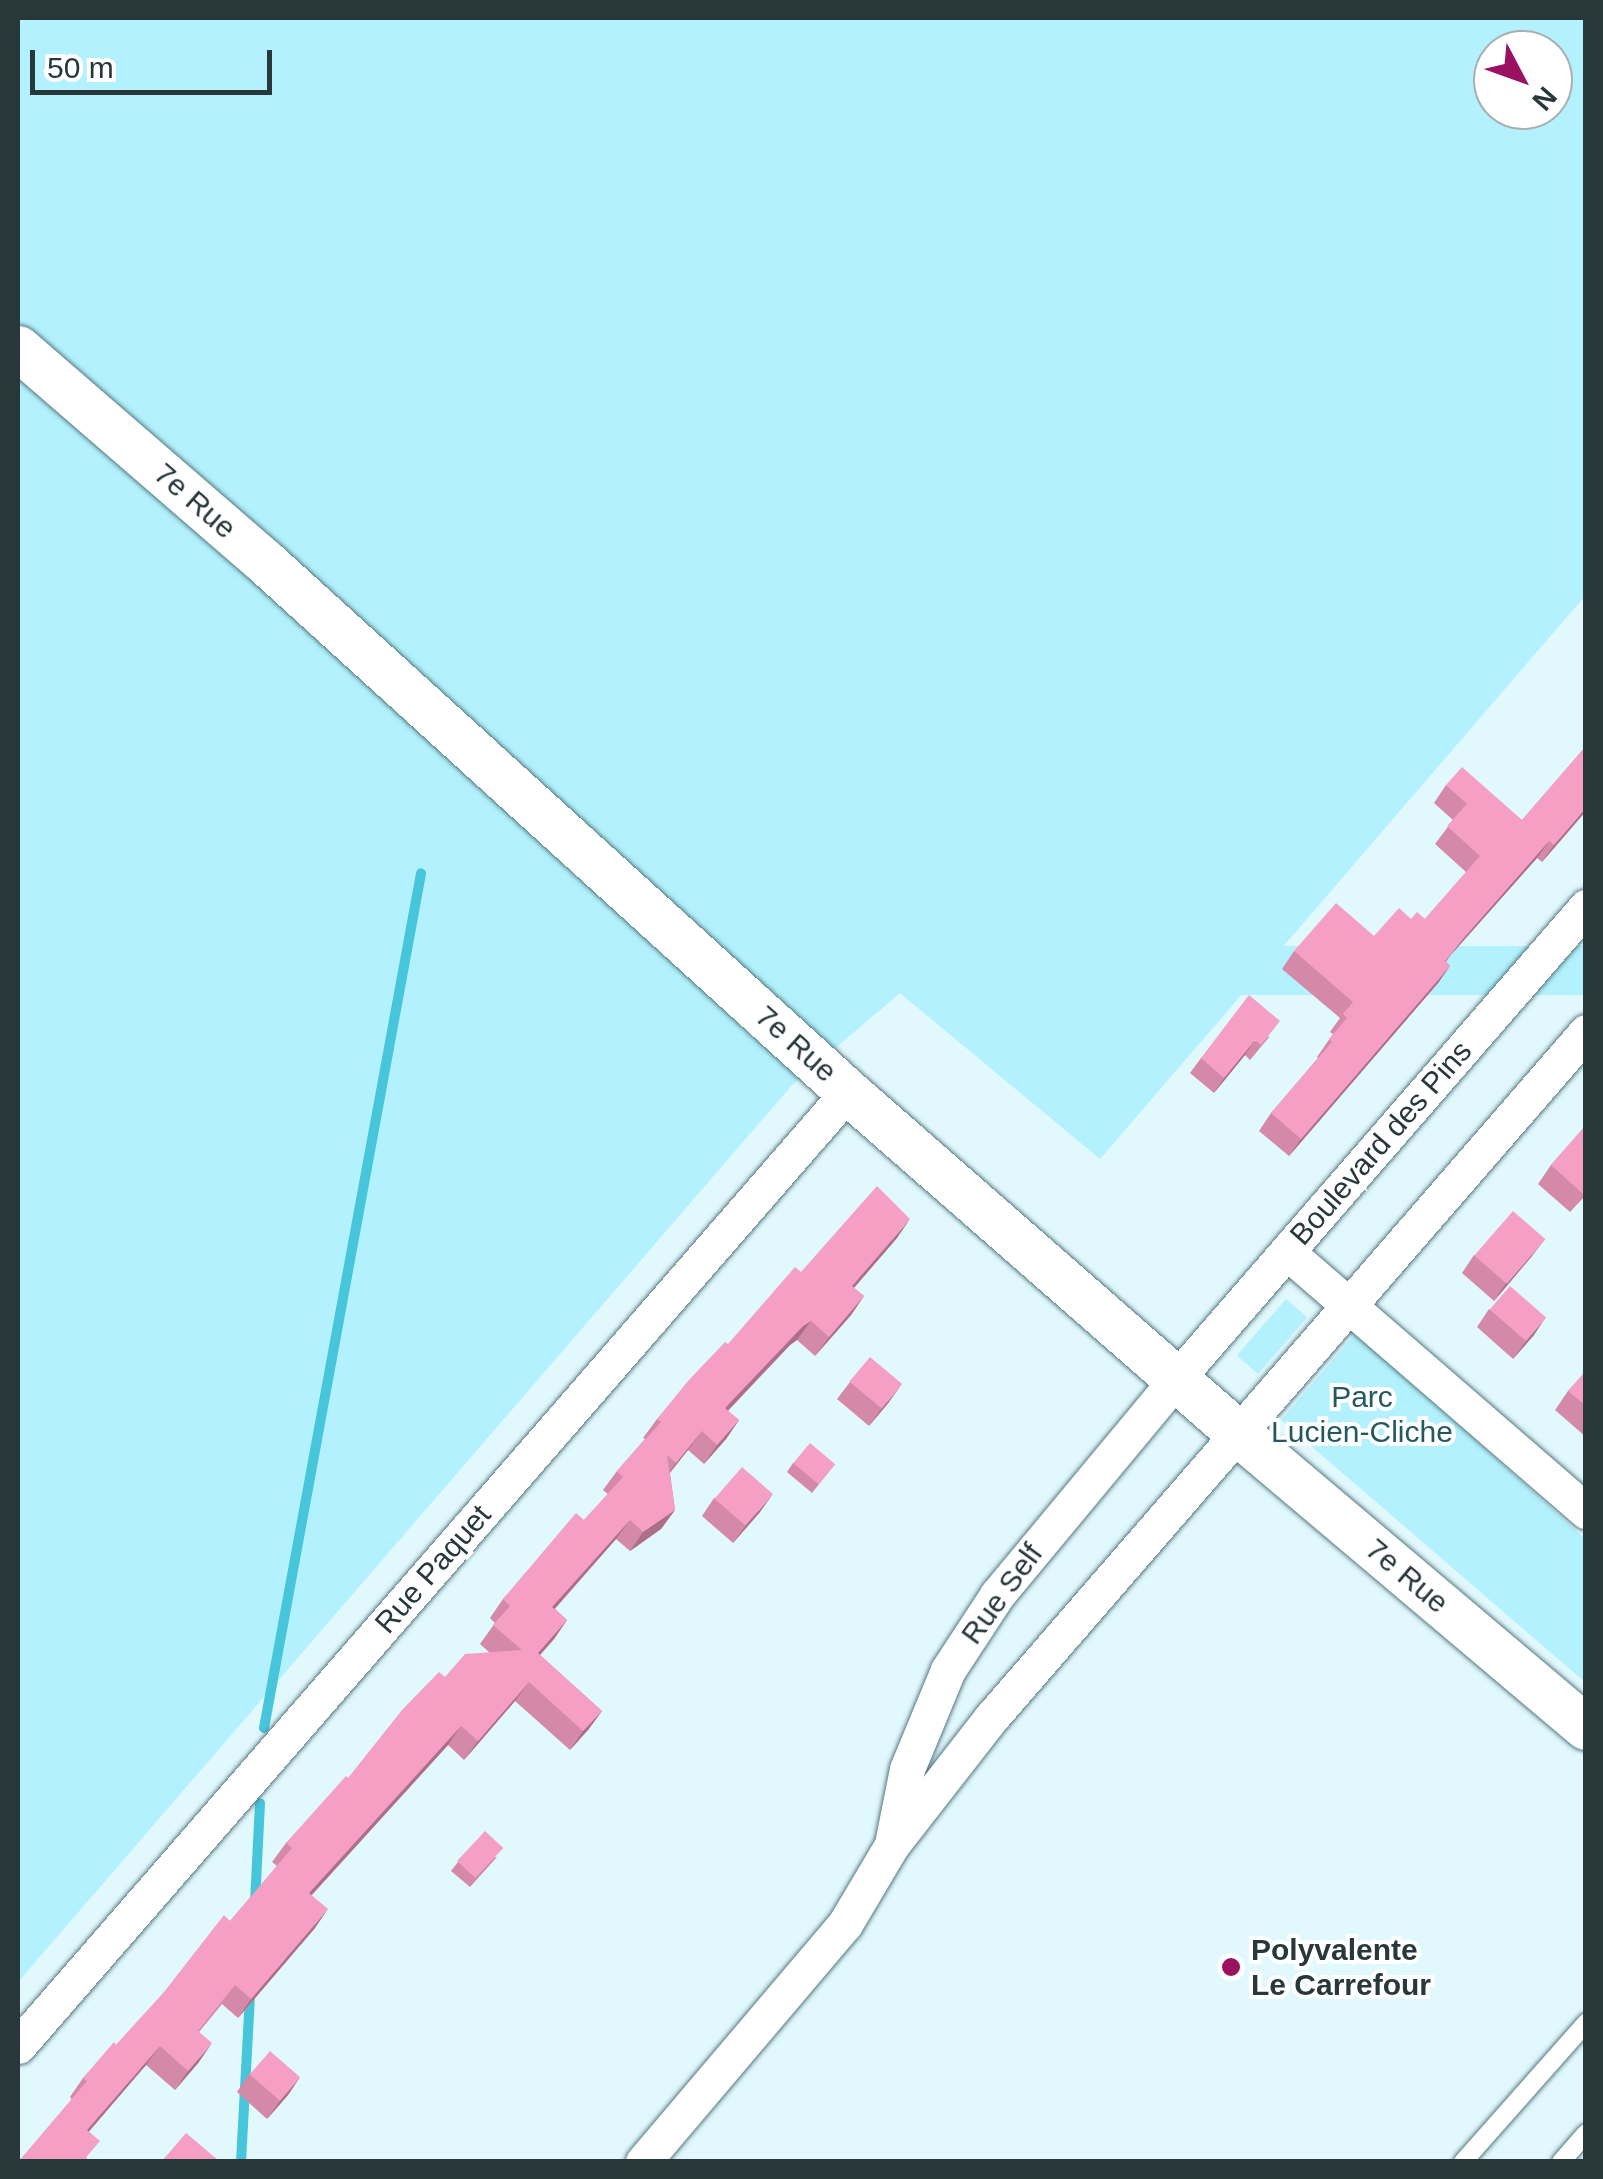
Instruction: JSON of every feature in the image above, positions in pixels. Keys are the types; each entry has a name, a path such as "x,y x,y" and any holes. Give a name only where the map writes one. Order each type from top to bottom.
{"street":[{"name":"7e Rue","path":"18,348 264,560 848,1092 1239,1434 1586,1727"},
{"name":"Boulevard des Pins","path":"1177,1378 1586,907"},
{"path":"1239,1434 1586,1032"},
{"name":"Rue Paquet","path":"18,2046 848,1092"},
{"path":"1286,1252 1351,1304 1586,1511"},
{"name":"Rue Self","path":"892,1845 907,1769 948,1670 1008,1582 1177,1378"},
{"name":"Rue Self","path":"643,2162 845,1924 892,1845 991,1718 1239,1434"}],"lane":[{"path":"1463,2162 1586,2023"},
{"path":"1560,2162 1586,2133"}],"green space":[{"path":"18,18 1585,18 1585,596 1100,1159 900,993 793,1084 18,1982"},
{"path":"1192,946 1585,946 1585,995 1192,995"},
{"path":"1286,1299 1307,1317 1258,1374 1237,1356"},
{"name":"Parc Lucien-Cliche","path":"1357,1332 1585,1539 1585,1682 1281,1420"}],"building":[{"path":"1586,746 1586,808 1554,845 1549,841 1462,940 1445,961 1450,966 1301,1139 1271,1113 1332,1042 1329,1039 1347,1018 1343,1014 1353,1002 1294,951 1336,903 1374,936 1399,908 1411,919 1417,912 1425,919 1480,856 1447,826 1467,804 1446,785 1462,767 1522,820"},
{"path":"1249,995 1280,1021 1261,1045 1255,1040 1224,1078 1201,1058"},
{"path":"1586,1125 1586,1191 1583,1194 1551,1165"},
{"path":"877,1186 910,1219 852,1286 864,1296 829,1337 811,1321 803,1326 725,1408 739,1420 717,1445 702,1431 676,1463 667,1455 675,1510 643,1532 630,1520 552,1607 567,1620 538,1653 602,1711 583,1731 529,1682 478,1741 461,1726 309,1893 328,1909 251,1999 235,1985 198,2031 212,2043 188,2071 160,2046 87,2130 100,2141 82,2162 18,2162 87,2081 83,2078 164,1992 224,1915 230,1921 292,1848 286,1843 439,1672 445,1677 465,1654 522,1650 493,1625 510,1606 503,1599 576,1513 584,1520 623,1477 617,1471 661,1422 657,1419 688,1381 725,1342 728,1344 795,1267 801,1272"},
{"path":"1513,1211 1545,1239 1507,1284 1474,1256"},
{"path":"1510,1286 1546,1317 1526,1341 1490,1309"},
{"path":"870,1357 902,1384 882,1409 849,1382"},
{"path":"1586,1371 1586,1406 1568,1391"},
{"path":"810,1443 835,1464 819,1484 793,1463"},
{"path":"742,1467 773,1494 745,1526 714,1499"},
{"path":"485,1831 503,1848 475,1878 457,1861"},
{"path":"270,2051 300,2077 280,2101 250,2074"},
{"path":"186,2133 218,2160 217,2162 162,2161"}],"waterway":[{"path":"264,1728 421,873"},
{"path":"255,1902 260,1803"},
{"path":"241,2162 250,1994"}],"place":[{"name":"Polyvalente Le Carrefour","path":"1231,1967"}]}
